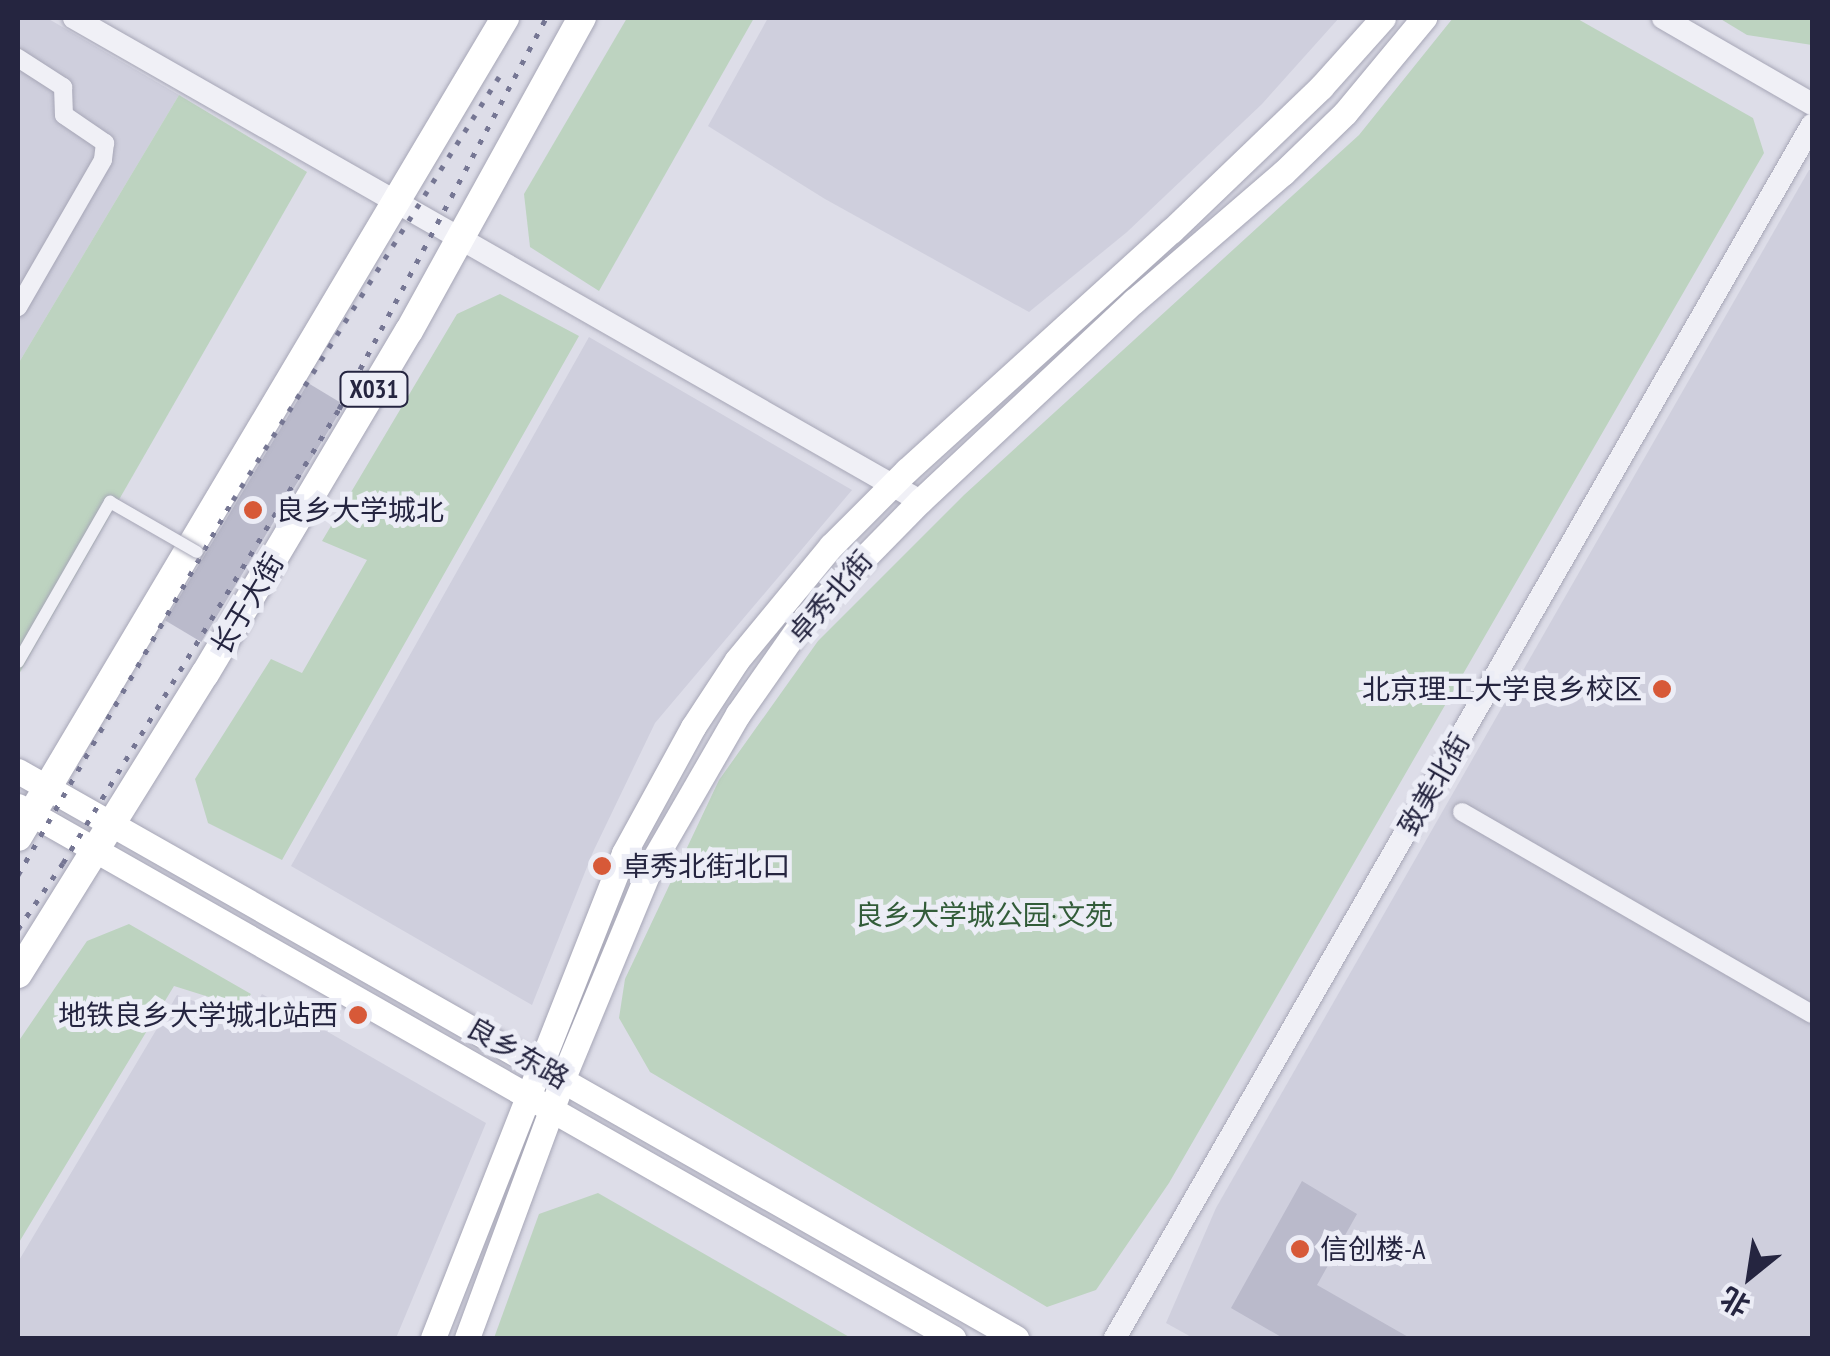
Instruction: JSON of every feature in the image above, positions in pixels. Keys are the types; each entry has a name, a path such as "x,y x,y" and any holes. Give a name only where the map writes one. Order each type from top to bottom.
{"main road":[{"name":"X031","path":"22,819 48,789 504,18"},
{"name":"长于大街","path":"18,974 112,825 459,241 582,18"},
{"path":"434,1338 528,1096 552,1072 624,853 693,727 737,660 786,598 892,485 1171,231 1321,87 1383,18"},
{"name":"卓秀北街","path":"467,1338 553,1111 552,1072 653,861 729,728 806,617 920,501 1134,301 1283,174 1345,112 1424,18"},
{"name":"良乡东路","path":"18,771 1016,1338"},
{"name":"良乡东路","path":"22,819 96,850 954,1338"}],"street":[{"path":"74,18 920,501"},
{"path":"1663,18 1812,104"},
{"path":"18,58 64,87 64,115 104,143 103,160 18,307"},
{"name":"致美北街","path":"1115,1338 1812,125"},
{"path":"18,662 110,502 197,552"},
{"path":"1462,812 1812,1014"}],"shaded area":[{"path":"18,18 47,18 179,95 18,364"},
{"path":"768,18 1339,18 1262,104 1127,232 1029,312 825,199 708,126"},
{"name":"北京理工大学良乡校区","path":"1809,170 1812,1338 1193,1338 1166,1323 1216,1208"},
{"path":"589,337 852,490 655,723 593,852 532,1005 291,866"},
{"path":"262,994 486,1123 396,1338 18,1338 18,1262 177,995 247,1020"}],"green space":[{"path":"627,18 754,18 599,291 530,247 524,194"},
{"name":"良乡大学城公园·文苑","path":"1453,18 1576,18 1753,118 1764,153 1169,1183 1096,1290 1047,1307 650,1072 619,1018 625,979 719,780 818,641 964,495 1359,135"},
{"path":"1719,18 1812,18 1812,45 1747,35"},
{"path":"179,95 307,172 19,674 18,364"},
{"path":"500,294 579,336 282,860 208,823 195,779 271,659 302,673 367,560 322,541 457,314"},
{"path":"129,924 251,994 241,1007 174,986 18,1244 18,1042 87,941"},
{"path":"598,1193 851,1338 494,1338 539,1214"}],"building":[{"path":"308,383 344,405 201,642 165,620"},
{"name":"信创楼-A","path":"1302,1181 1357,1214 1317,1285 1410,1338 1283,1338 1231,1308"}],"railway":[{"path":"18,929 63,863 339,409 546,18"},
{"path":"18,875 233,500 502,72"}],"place":[{"name":"良乡大学城北","path":"253,510"},
{"name":"北京理工大学良乡校区","path":"1662,689"},
{"name":"卓秀北街北口","path":"602,866"},
{"name":"地铁良乡大学城北站西","path":"358,1015"},
{"name":"信创楼-A","path":"1300,1249"}]}
